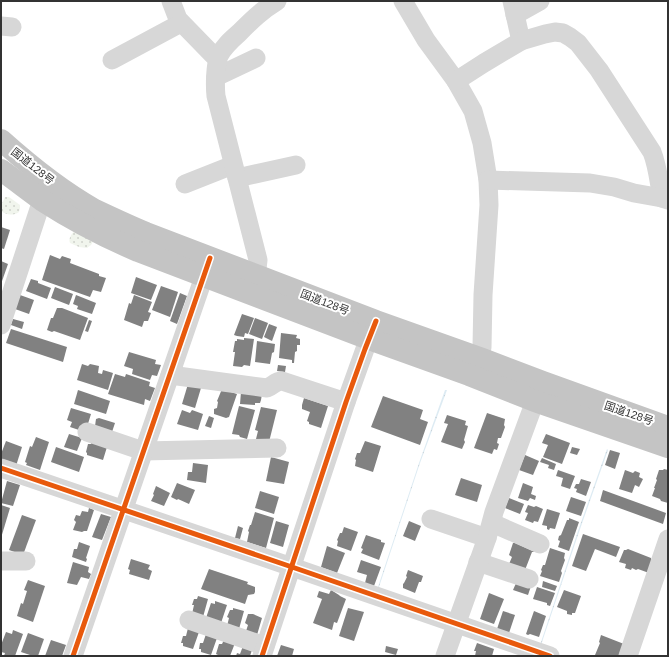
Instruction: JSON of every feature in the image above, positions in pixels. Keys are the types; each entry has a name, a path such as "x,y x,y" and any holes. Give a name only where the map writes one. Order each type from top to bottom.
{"highway":[{"name":"国道128号","path":"1,141 37,171 94,209 146,233 207,267 539,392 668,447"},
{"name":"国道128号","path":"1,170 42,200 74,220 106,237 138,251 207,267"},
{"name":"国道128号","path":"539,392 668,427"}],"street":[{"path":"251,284 258,266 258,260 216,96 216,77 218,58 225,46 254,17 277,1"},
{"path":"403,1 426,40 456,81 473,111 482,143 488,180 489,205 483,295 482,347 477,368"},
{"path":"521,41 514,8 540,1"},
{"path":"174,2 176,14 181,23 218,58"},
{"path":"112,60 181,23"},
{"path":"456,81 521,41 555,32 563,33 578,44 599,70 652,152 665,199 590,183 488,180"},
{"path":"216,77 256,58"},
{"path":"185,184 235,171 296,165"},
{"path":"1,326 42,200"},
{"path":"73,656 207,267"},
{"path":"189,620 264,651 346,402 372,330"},
{"path":"170,375 266,388 278,381 282,381 346,402"},
{"path":"445,656 497,505 539,392"},
{"path":"87,432 143,451 278,448"},
{"path":"1,468 550,656"},
{"path":"431,519 489,530 540,544"},
{"path":"628,656 668,539"},
{"path":"1,561 26,561"},
{"path":"478,562 529,578"}],"shaded area":[{"path":"5,197 9,197 20,205 19,212 10,214 1,211 1,206"},
{"path":"75,230 94,240 91,245 87,248 79,247 70,243 70,238"}],"water":[{"path":"445,390 447,390 420,463 377,590 419,463"},
{"path":"607,449 608,450 540,645 578,531"}],"building":[{"path":"1,227 10,230 4,249 1,248"},
{"path":"50,255 60,259 62,256 71,259 70,263 106,278 101,292 93,290 90,297 42,280"},
{"path":"1,261 8,264 1,284"},
{"path":"136,277 157,285 151,300 131,293"},
{"path":"31,279 51,288 47,299 26,291"},
{"path":"161,286 178,292 170,317 152,310"},
{"path":"55,287 73,294 69,305 51,298"},
{"path":"180,293 187,296 177,324 170,321"},
{"path":"20,295 34,300 29,314 15,309"},
{"path":"76,295 96,303 92,314 77,309 78,306 73,304"},
{"path":"134,295 152,302 148,312 151,313 148,321 144,321 142,327 124,320 129,303 131,304"},
{"path":"57,308 62,308 88,318 80,340 47,330 51,318 53,318"},
{"path":"242,314 254,318 248,334 245,333 244,337 234,335"},
{"path":"255,318 268,323 262,339 249,334"},
{"path":"13,319 24,322 22,329 11,325"},
{"path":"89,320 92,321 88,332 85,331"},
{"path":"269,324 277,327 272,341 264,337"},
{"path":"11,329 67,347 63,362 6,343"},
{"path":"281,333 297,335 296,338 300,339 300,345 297,345 297,351 295,352 294,363 292,363 292,360 279,358"},
{"path":"244,338 254,339 250,366 233,366 235,341 237,341 237,339 244,340"},
{"path":"257,341 275,344 270,364 255,362"},
{"path":"129,352 156,360 155,364 161,365 157,376 152,375 150,380 132,374 133,369 124,366"},
{"path":"82,364 88,366 90,364 99,366 98,373 102,374 103,370 113,373 108,390 77,380"},
{"path":"278,365 286,366 285,372 277,371"},
{"path":"115,374 125,377 126,374 150,382 149,386 155,388 150,401 145,399 144,405 108,394"},
{"path":"188,384 201,388 195,408 182,404"},
{"path":"222,389 237,394 229,417 226,418 214,414 214,409 217,408 217,401"},
{"path":"78,390 110,401 106,414 74,404"},
{"path":"241,392 262,394 260,403 255,403 255,405 240,404"},
{"path":"383,396 423,410 420,419 428,422 420,445 371,427"},
{"path":"304,398 328,406 321,428 309,424 307,421 310,412 302,409"},
{"path":"239,406 255,410 247,439 240,437 239,435 232,434"},
{"path":"261,407 277,410 269,442 256,439 258,431 255,430"},
{"path":"71,408 91,414 87,427 82,431 70,427 72,422 67,420"},
{"path":"182,410 190,413 192,410 203,414 198,430 177,424"},
{"path":"487,413 505,419 505,427 501,438 498,438 497,443 499,444 497,450 494,449 492,454 474,448"},
{"path":"447,415 466,421 465,425 468,426 462,449 441,442 448,424 444,423"},
{"path":"209,416 214,418 211,428 205,426"},
{"path":"99,418 115,423 111,435 95,426 96,419"},
{"path":"69,434 82,438 77,451 64,447"},
{"path":"546,434 570,443 562,464 543,457 548,445 542,443"},
{"path":"36,437 49,442 40,470 26,465 27,463 25,462 30,446 32,447"},
{"path":"6,441 22,447 16,466 1,461 1,454"},
{"path":"365,441 381,446 373,472 355,466 357,453 360,453"},
{"path":"92,442 107,447 103,460 87,455 86,452 88,444 91,444"},
{"path":"56,447 84,457 79,472 51,462"},
{"path":"572,447 580,449 577,455 570,453"},
{"path":"610,450 620,453 615,469 605,465"},
{"path":"525,455 539,461 533,475 519,470"},
{"path":"271,457 289,462 284,484 266,481"},
{"path":"542,458 556,464 554,470 548,468 549,465 540,462"},
{"path":"193,463 208,465 206,483 187,480 188,472 192,472"},
{"path":"558,470 575,476 570,489 561,486 563,478 556,476"},
{"path":"625,470 633,473 635,471 640,473 639,477 643,479 639,487 635,485 632,493 619,489"},
{"path":"659,470 668,470 668,503 652,496"},
{"path":"461,478 482,485 477,502 455,495"},
{"path":"581,479 591,482 586,496 576,492 577,489 574,488 576,484 579,484"},
{"path":"7,481 20,485 13,506 1,503"},
{"path":"177,483 195,490 189,504 171,497"},
{"path":"523,483 533,487 531,494 536,496 535,500 530,498 528,501 518,498"},
{"path":"156,486 170,493 164,506 151,501"},
{"path":"603,490 666,513 663,524 600,501"},
{"path":"260,491 279,497 274,514 255,508"},
{"path":"571,497 586,502 581,516 566,511"},
{"path":"509,498 524,504 520,514 505,508"},
{"path":"1,505 10,508 1,538"},
{"path":"528,505 543,509 538,522 534,521 533,523 525,520 528,513 525,512"},
{"path":"89,508 94,510 87,531 82,532 73,530 76,522 74,520 76,515 80,516 82,511 88,512"},
{"path":"547,509 560,513 555,529 550,528 549,530 547,529 547,526 542,525"},
{"path":"255,512 274,518 266,548 247,542 248,531"},
{"path":"101,514 111,517 102,540 92,537"},
{"path":"22,515 36,520 23,555 9,550"},
{"path":"569,518 579,522 569,551 558,547 560,541 558,540"},
{"path":"276,521 289,525 283,547 270,543"},
{"path":"409,521 421,526 415,541 403,536"},
{"path":"238,526 243,528 240,539 235,538"},
{"path":"344,527 358,532 351,551 337,546 337,540"},
{"path":"583,534 620,547 616,557 595,549 586,571 572,566"},
{"path":"366,535 381,540 381,542 385,543 379,560 361,553 363,549 361,548"},
{"path":"79,542 90,546 86,562 72,557 74,549 77,549"},
{"path":"513,543 535,552 532,552 525,570 509,564 512,557 509,555"},
{"path":"327,546 345,553 337,573 321,567"},
{"path":"550,548 565,553 565,560 559,582 540,576"},
{"path":"628,549 651,558 653,561 649,573 638,569 636,570 632,568 631,570 625,568 626,564 619,562 624,550"},
{"path":"131,559 150,565 148,569 152,571 149,580 129,574 130,570 128,569"},
{"path":"361,560 381,567 374,586 365,583 367,575 357,572"},
{"path":"73,562 89,567 88,572 91,574 89,579 81,577 77,585 67,583"},
{"path":"209,569 248,582 247,584 255,587 254,594 248,595 245,604 201,589"},
{"path":"408,570 423,576 415,593 403,588"},
{"path":"28,580 45,586 33,622 17,616 27,591 24,590"},
{"path":"517,581 531,586 528,595 513,590"},
{"path":"543,581 557,586 555,591 542,587"},
{"path":"537,587 555,593 550,606 547,605 547,603 533,599"},
{"path":"331,590 346,599 337,623 334,622 332,630 313,623 322,599 317,597 319,591 329,594"},
{"path":"564,590 581,596 575,613 572,613 572,615 567,614 567,611 557,607"},
{"path":"489,593 504,599 494,624 480,619"},
{"path":"198,596 208,599 203,617 192,614 194,599 197,599"},
{"path":"215,601 227,605 221,623 206,618 211,603 215,604"},
{"path":"233,608 244,611 239,629 227,626 229,618 227,617 230,610 233,610"},
{"path":"348,608 364,612 354,641 339,636"},
{"path":"503,611 515,615 509,633 497,629"},
{"path":"534,611 546,616 539,637 526,634"},
{"path":"248,614 253,614 262,618 257,635 246,631 248,625 245,623"},
{"path":"188,628 199,632 193,649 183,646 183,643 181,643 183,636 186,636"},
{"path":"13,630 23,634 15,656 4,656 5,653 1,652 1,645 6,632 12,634"},
{"path":"28,633 44,639 38,656 21,652"},
{"path":"206,634 217,638 211,655 201,652 201,649 199,649 200,643 203,643"},
{"path":"601,635 624,644 619,656 595,655 600,643"},
{"path":"51,640 66,645 62,656 45,656"},
{"path":"224,640 235,643 230,656 218,656 216,654 219,644 222,644"},
{"path":"477,643 494,649 492,656 475,656 476,651 474,651"},
{"path":"281,645 294,649 292,656 277,656"},
{"path":"243,646 252,650 250,656 236,656 237,653 240,654"},
{"path":"386,646 398,649 396,655 385,652"}],"cycle path":[{"path":"73,656 210,258"},
{"path":"262,656 346,402 376,321"},
{"path":"1,468 550,656"}]}
